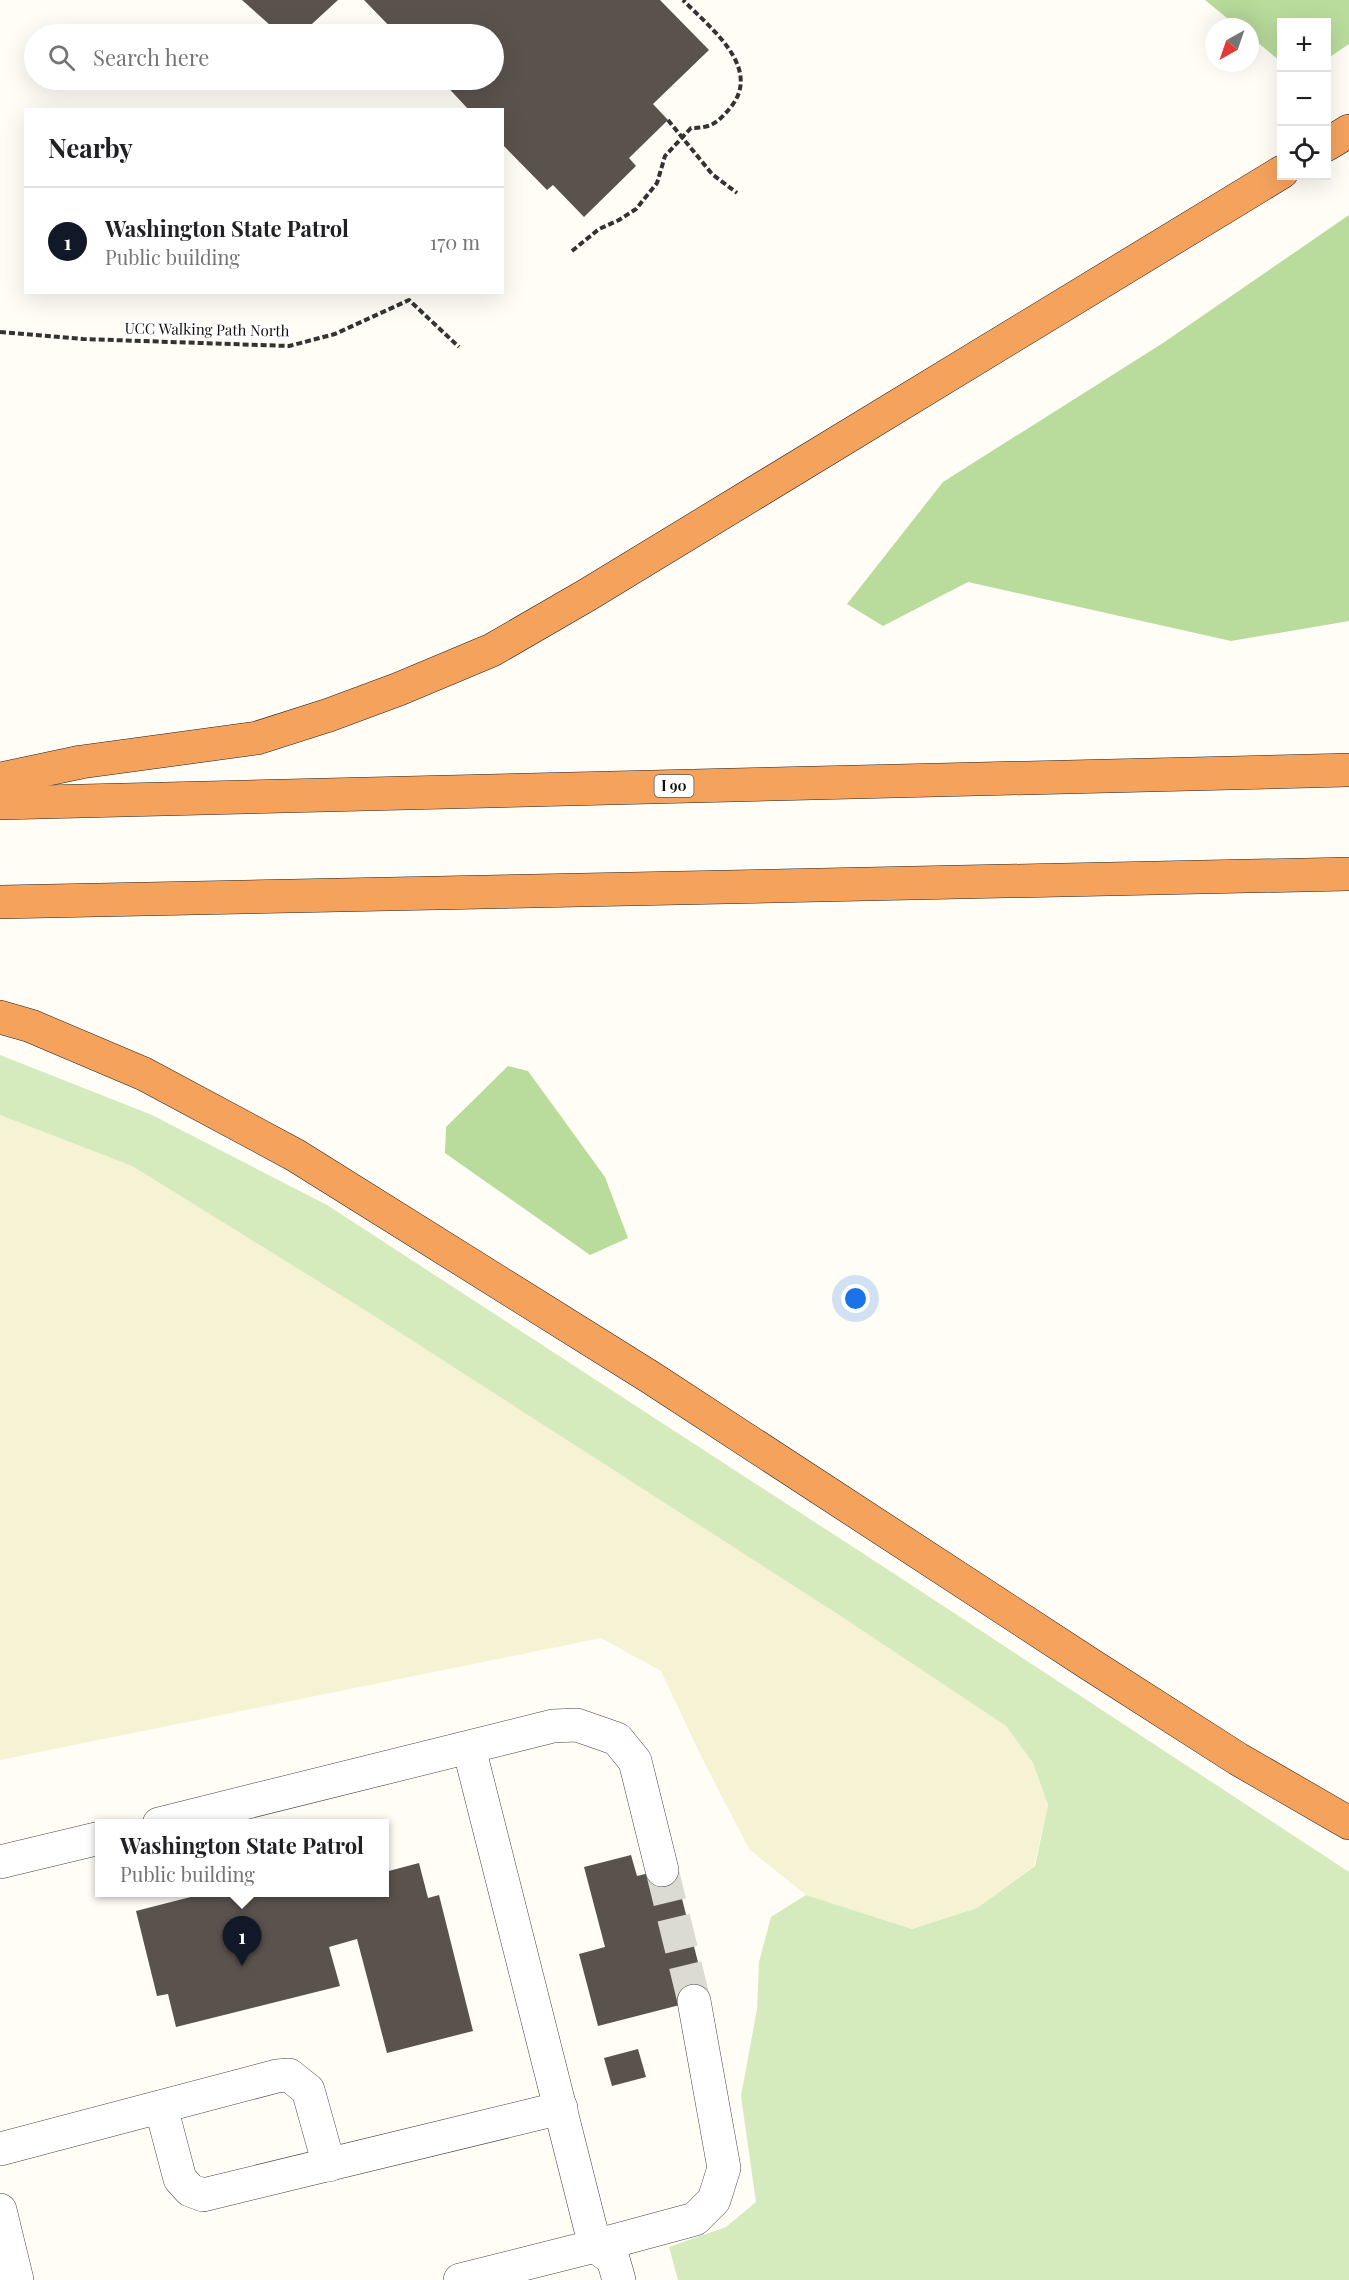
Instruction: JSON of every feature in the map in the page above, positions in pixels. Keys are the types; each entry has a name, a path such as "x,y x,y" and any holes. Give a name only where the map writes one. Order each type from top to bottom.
{"highway":[{"path":"1331,142 1349,131"},
{"path":"0,778 81,762 257,738 399,689 492,650 598,589 1277,174"},
{"name":"I 90","path":"0,802 1349,770"},
{"path":"0,902 1349,874"},
{"path":"0,1017 31,1026 144,1074 295,1155 650,1377 1198,1733 1349,1823"}],"street":[{"path":"179,1819 553,1726 577,1725 617,1739 635,1761 662,1870"},
{"path":"469,1748 595,2246 613,2259 620,2280"},
{"path":"0,1862 95,1839"},
{"path":"460,2280 695,2219 714,2200 724,2168 694,2001"},
{"path":"0,2149 277,2076 289,2075 308,2090 329,2165"},
{"path":"161,2107 180,2180 190,2190 203,2195 561,2108"},
{"path":"0,2210 17,2280"}],"path":[{"path":"572,251 598,229 619,220 636,209 657,183 665,156 682,137 691,128 707,128 723,117 737,100 741,85 734,54 683,0"},
{"path":"668,120 712,174 737,193"},
{"name":"UCC Walking Path North","path":"0,332 83,339 289,346 335,334 409,300 459,347"}],"shaded area":[{"path":"0,1115 132,1166 371,1314 842,1617 1006,1726 1033,1763 1048,1805 1034,1866 977,1908 912,1929 806,1895 749,1849 701,1756 661,1671 601,1638 0,1760"}],"green space":[{"path":"1205,0 1349,0 1349,44 1331,56 1331,18 1277,18 1277,59 1259,44 1259,18 1227,18"},
{"path":"1349,215 1349,621 1231,641 968,582 883,626 847,604 943,482 1163,343"},
{"path":"0,1055 152,1115 327,1205 1349,1872 1349,2280 678,2280 669,2247 726,2227 756,2202 741,2096 757,2009 759,1962 771,1917 806,1895 912,1929 977,1908 1035,1866 1048,1805 1033,1763 1006,1726 842,1617 371,1314 132,1166 0,1115"},
{"path":"508,1066 528,1071 605,1177 628,1238 590,1255 445,1153 446,1127"}],"building":[{"path":"242,0 338,0 312,24 269,24"},
{"path":"364,0 660,0 709,50 653,104 668,120 629,158 636,166 584,217 553,185 547,190 504,146 504,108 467,108 450,90 504,90 504,24 387,24"},
{"path":"631,1855 637,1876 674,1867 707,1998 598,2026 579,1954 605,1947 584,1867"},
{"path":"419,1863 428,1898 439,1895 473,2031 387,2053 357,1939 329,1947 340,1986 176,2027 168,1994 157,1996 136,1911 191,1897 389,1897 389,1871"},
{"path":"638,2049 646,2077 612,2086 604,2058"}],"tunnel":[{"path":"662,1870 694,2001"}],"place":[{"name":"Washington State Patrol","path":"242,1966"}]}
